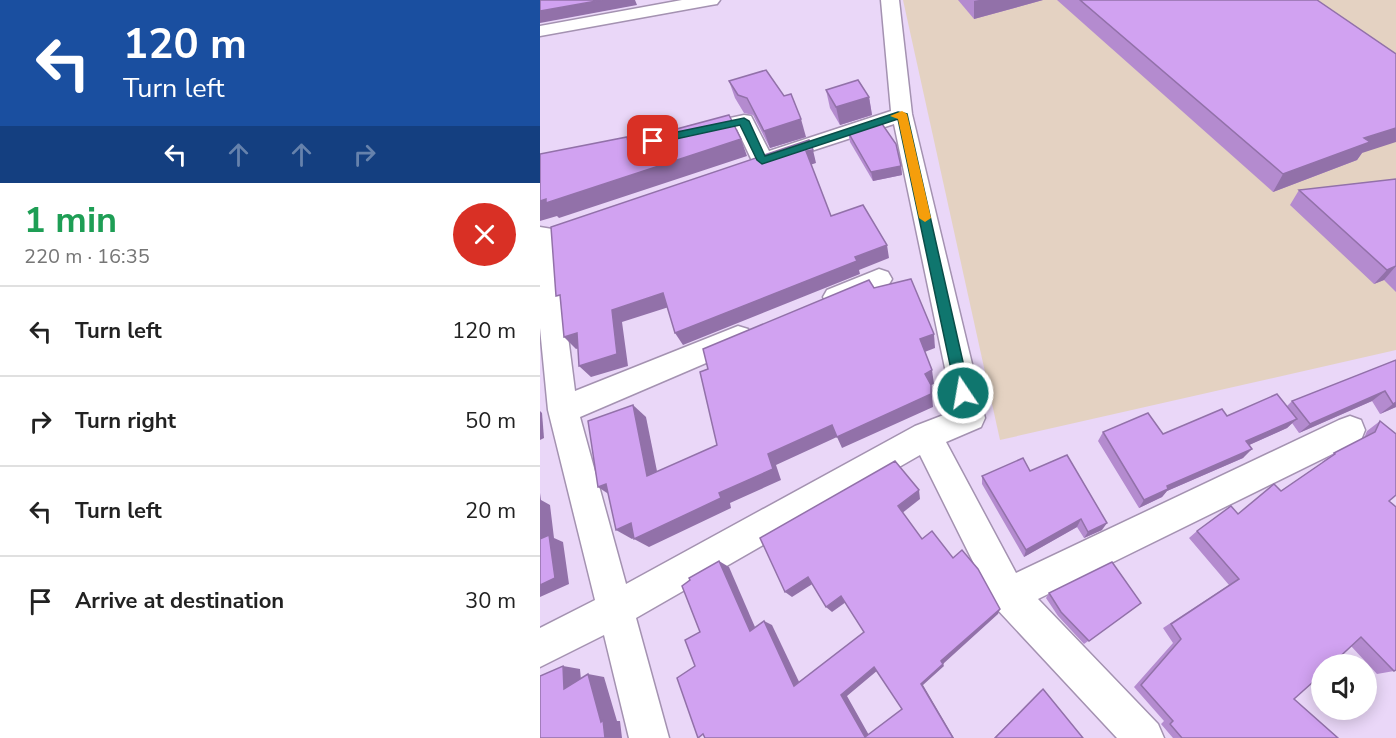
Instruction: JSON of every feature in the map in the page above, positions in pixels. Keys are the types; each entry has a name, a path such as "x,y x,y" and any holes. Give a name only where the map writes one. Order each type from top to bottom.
{"street":[{"path":"540,31 661,5 711,0"},
{"path":"540,648 616,609 926,436 970,418 902,114 890,0"},
{"path":"740,168 902,114"},
{"path":"676,136 744,121 762,160"},
{"path":"549,233 563,410 649,738"},
{"path":"813,306 879,279"},
{"path":"563,410 759,329"},
{"path":"1009,595 1350,430"},
{"path":"926,436 1009,595 1144,738"}],"shaded area":[{"path":"903,0 1396,0 1396,350 1000,440"}],"building":[{"path":"540,0 602,0 540,11"},
{"path":"1080,0 1317,0 1396,54 1396,128 1364,138 1370,142 1283,174"},
{"path":"766,70 784,96 791,94 801,119 764,131 747,98 738,95 729,81"},
{"path":"858,80 869,97 836,107 826,90"},
{"path":"729,115 741,139 546,203 546,199 540,201 540,154 627,137 628,142"},
{"path":"880,121 896,144 901,166 871,172 848,132"},
{"path":"809,140 813,150 806,151 831,216 863,205 887,245 855,257 857,261 675,333 663,293 612,310 617,354 579,366 577,333 564,337 560,295 556,296 551,227"},
{"path":"1396,179 1396,266 1387,270 1299,190"},
{"path":"911,279 934,334 920,339 932,370 925,374 931,385 931,394 837,437 832,425 768,454 773,469 719,493 721,498 634,539 631,523 616,530 606,484 598,487 588,421 633,405 647,476 717,445 700,372 708,369 703,349 869,280 874,288"},
{"path":"1396,360 1396,402 1393,404 1385,391 1310,424 1292,401"},
{"path":"1277,394 1297,419 1246,441 1252,449 1167,486 1168,489 1144,500 1103,432 1148,413 1163,434 1222,409 1227,416"},
{"path":"1380,421 1396,434 1396,495 1389,501 1396,507 1396,670 1394,671 1361,637 1343,654 1311,654 1311,684 1294,699 1311,714 1311,720 1318,720 1338,738 1182,738 1170,724 1173,721 1141,685 1181,639 1171,624 1239,579 1197,531 1231,506 1238,514 1274,484 1281,491 1334,453 1375,432"},
{"path":"1067,455 1107,523 1088,532 1081,519 1026,550 982,476 1023,458 1030,471"},
{"path":"895,461 919,490 898,506 922,539 932,531 953,558 962,550 978,569 1000,609 941,661 943,664 921,684 953,738 705,738 703,734 698,738 677,678 695,666 685,640 700,632 682,586 690,580 689,578 719,561 750,631 764,621 794,686 864,632 841,596 826,607 808,577 785,592 760,538","holes":["874,667 902,709 865,737 841,695"]},
{"path":"549,535 555,578 540,585 540,539"},
{"path":"1112,562 1141,603 1089,641 1061,612 1049,593"},
{"path":"563,666 564,689 588,674 601,722 603,720 605,738 540,738 540,676"},
{"path":"1043,689 1083,738 995,738"}],"slow traffic":[{"path":"895,116 902,114 925,218"}],"route":[{"path":"653,141 744,121 762,160 902,114 963,393"}]}
